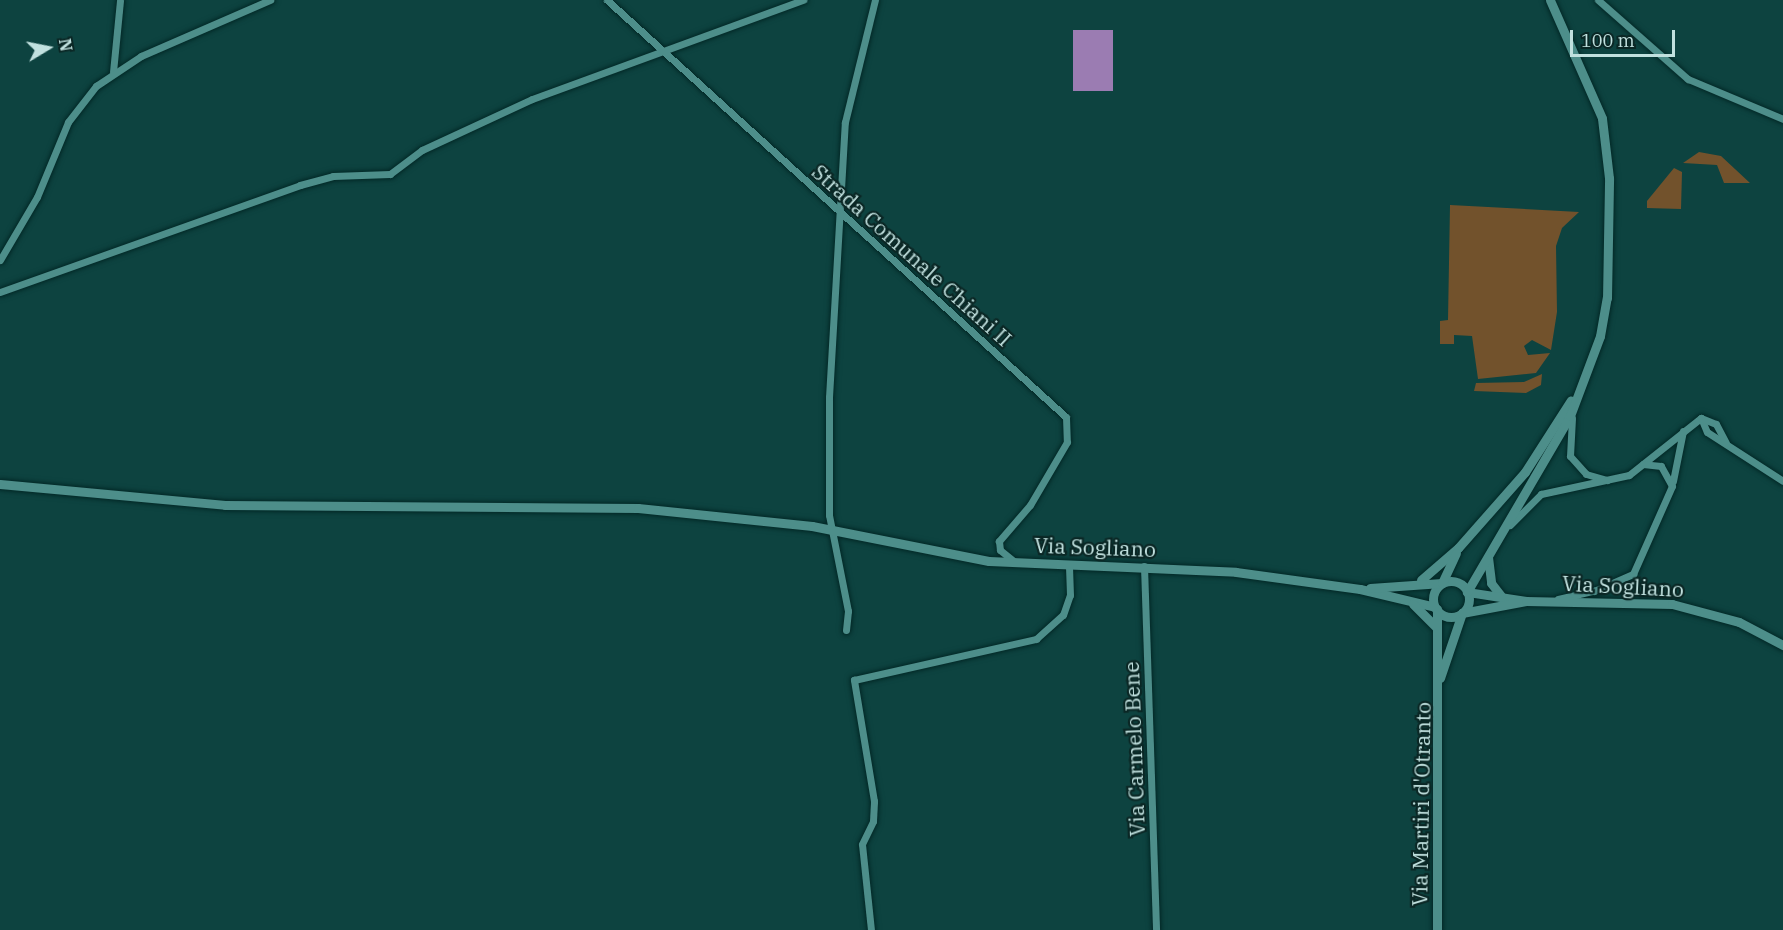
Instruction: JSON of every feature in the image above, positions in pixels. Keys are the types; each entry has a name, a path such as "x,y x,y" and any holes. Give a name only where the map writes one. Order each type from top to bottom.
{"street":[{"path":"113,72 120,0"},
{"path":"0,260 37,197 68,122 113,72 270,0"},
{"name":"Strada Comunale Chiani II","path":"607,0 1066,417 1067,441 1030,505 999,541 1000,550 1015,562"},
{"path":"0,292 300,185 333,176 390,174 422,150 532,99 665,53 803,0"},
{"path":"846,630 848,611 831,530 829,397 845,122 875,0"},
{"path":"1550,0 1596,101 1609,178 1608,264 1600,336 1582,380 1567,442 1570,456 1586,474 1612,480"},
{"path":"1603,2 1688,79 1783,119"},
{"path":"1421,580 1458,548 1525,472 1582,380"},
{"path":"1462,613 1467,592 1548,457 1578,394"},
{"path":"1497,539 1541,494 1612,480 1643,464 1701,418"},
{"path":"1701,418 1707,432"},
{"path":"1701,418 1716,423 1726,443"},
{"path":"1686,429 1707,432 1783,481"},
{"path":"1556,599 1594,591 1633,574 1672,486 1686,429"},
{"path":"1643,464 1661,466 1672,486"},
{"name":"Via Sogliano","path":"0,484 225,505 638,508 831,530 1015,562 1144,566 1360,589 1436,608 1451,616 1526,601 1556,599 1705,610 1783,645"},
{"path":"1436,608 1434,592 1442,583 1458,548"},
{"path":"1488,557 1491,584 1502,597"},
{"path":"871,930 862,844 873,821 874,801 854,680 1036,639 1063,615 1070,595 1069,564"},
{"name":"Via Carmelo Bene","path":"1144,566 1156,930"},
{"name":"Via Sogliano","path":"1360,589 1421,580 1460,583 1467,592 1526,601"},
{"path":"1409,600 1437,630"},
{"name":"Via Martiri d'Otranto","path":"1436,608 1440,678 1437,930"},
{"name":"Via Martiri d'Otranto","path":"1440,678 1462,613"}],"shaded area":[{"path":"1073,30 1113,30 1113,91 1073,91"},
{"path":"1699,152 1721,156 1750,183 1724,183 1717,165 1683,163"},
{"path":"1674,168 1682,172 1681,209 1647,208 1647,201"},
{"path":"1450,205 1579,212 1562,228 1556,246 1557,312 1551,350 1532,340 1524,346 1528,355 1550,353 1536,373 1478,379 1472,336 1454,335 1454,344 1440,344 1440,321 1448,320"},
{"path":"1542,374 1541,385 1526,393 1474,391 1476,383 1524,382"}]}
